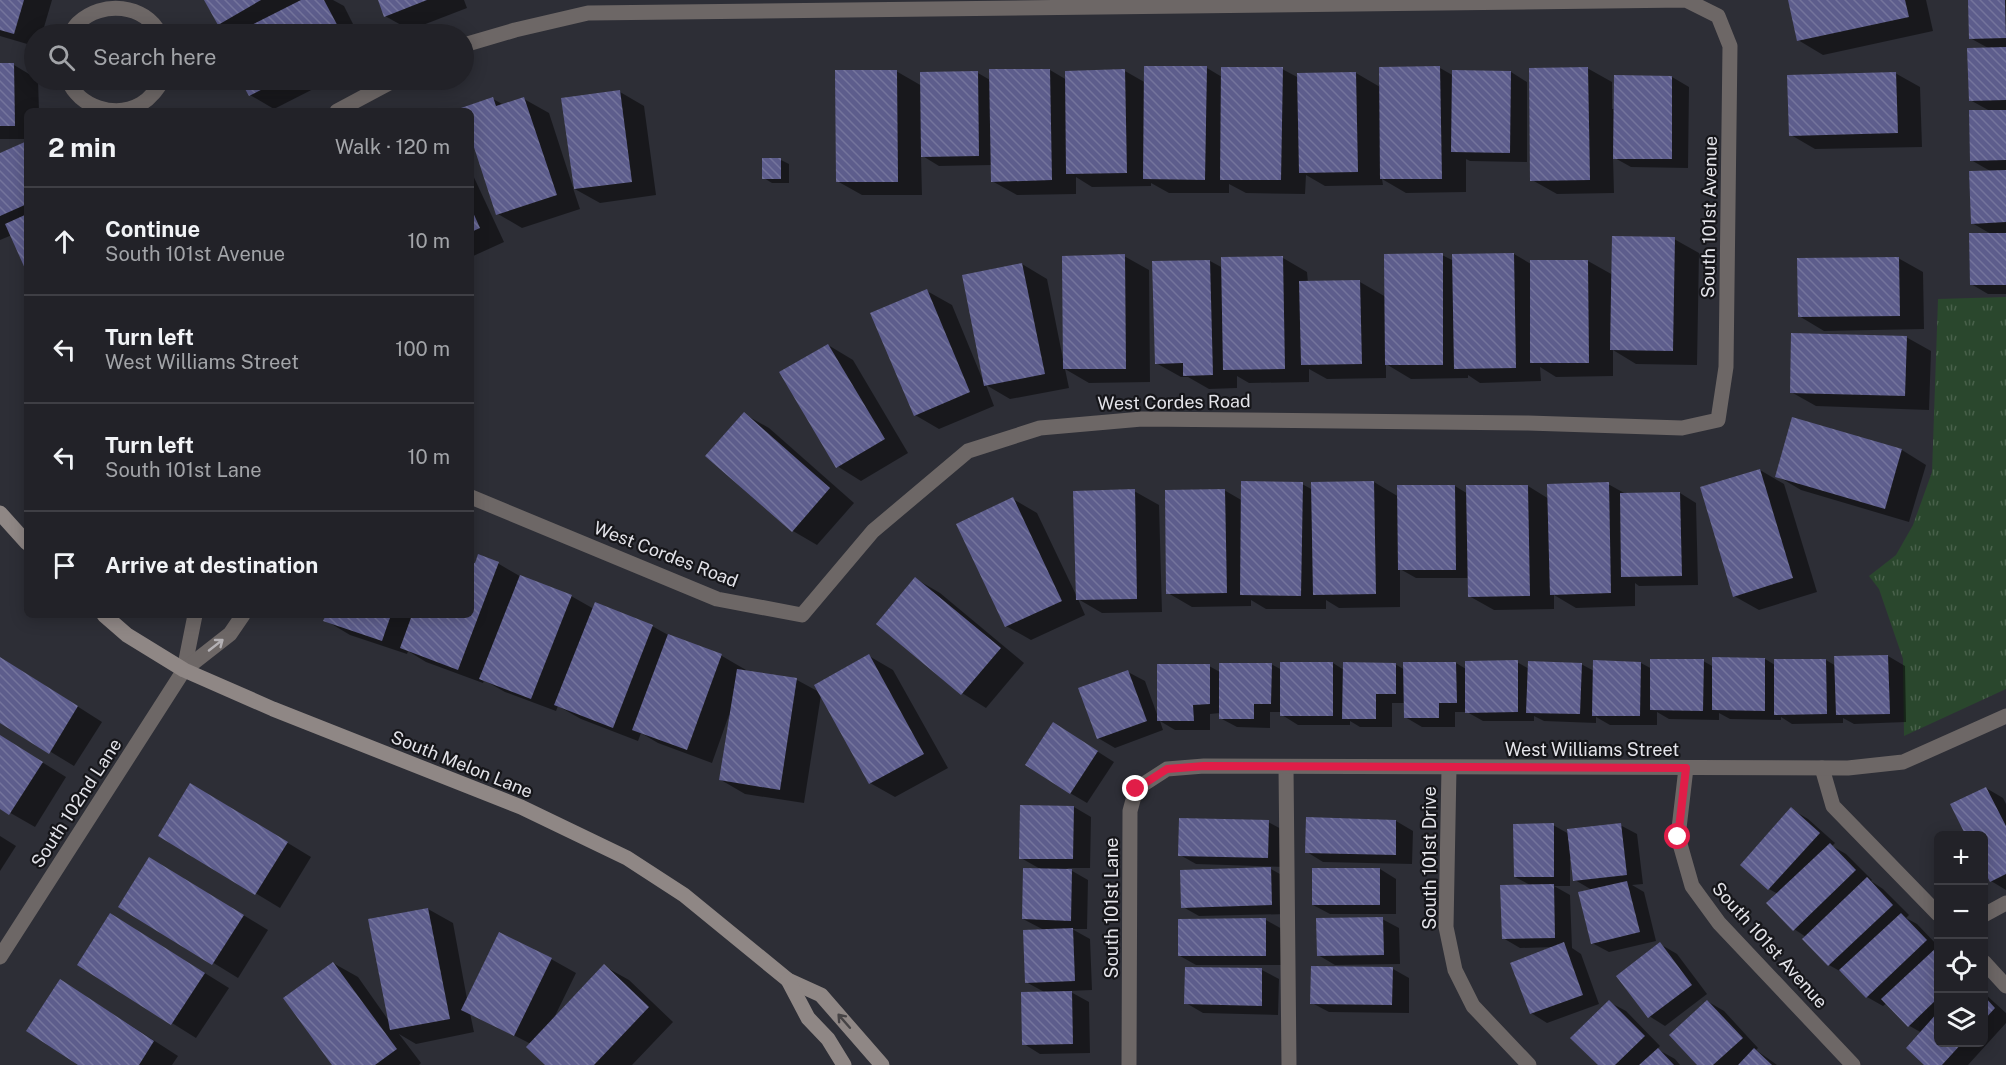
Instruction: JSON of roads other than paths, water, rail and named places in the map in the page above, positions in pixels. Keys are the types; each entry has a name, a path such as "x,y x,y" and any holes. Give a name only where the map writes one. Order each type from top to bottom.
{"street":[{"name":"South 101st Avenue","path":"736,4 1686,0 1718,16 1730,46 1726,367 1718,420"},
{"path":"474,42 588,13 736,4"},
{"path":"76,24 93,12 110,7 127,8 144,16 153,24"},
{"path":"75,90 92,106 100,108"},
{"path":"142,108 157,90"},
{"path":"343,108 376,90"},
{"name":"West Cordes Road","path":"474,498 717,599 802,615 873,531 968,451 1040,428 1142,419 1528,423 1682,428 1718,420"},
{"path":"0,513 24,540"},
{"name":"South Melon Lane","path":"107,618 127,635 184,670 283,713 521,807 627,858 684,895 788,980 821,995 882,1065"},
{"name":"South 102nd Lane","path":"184,670 194,618"},
{"name":"South 102nd Lane","path":"0,957 184,670 230,634 241,618"},
{"name":"West Williams Street","path":"1167,769 1204,766 1848,768 1903,762 2006,716"},
{"path":"1286,767 1289,1065"},
{"name":"South 101st Drive","path":"1449,768 1446,927 1455,970 1473,1006 1529,1065"},
{"name":"South 101st Avenue","path":"1686,768 1678,837 1692,886 1719,923 1853,1065"},
{"path":"1821,768 1833,806 1934,910"},
{"name":"South 101st Lane","path":"1130,1065 1130,811 1136,789 1167,769"},
{"path":"1988,912 2006,903"},
{"path":"1988,967 2006,986"},
{"name":"South Melon Lane","path":"788,980 808,1018 828,1040 844,1065"}]}
